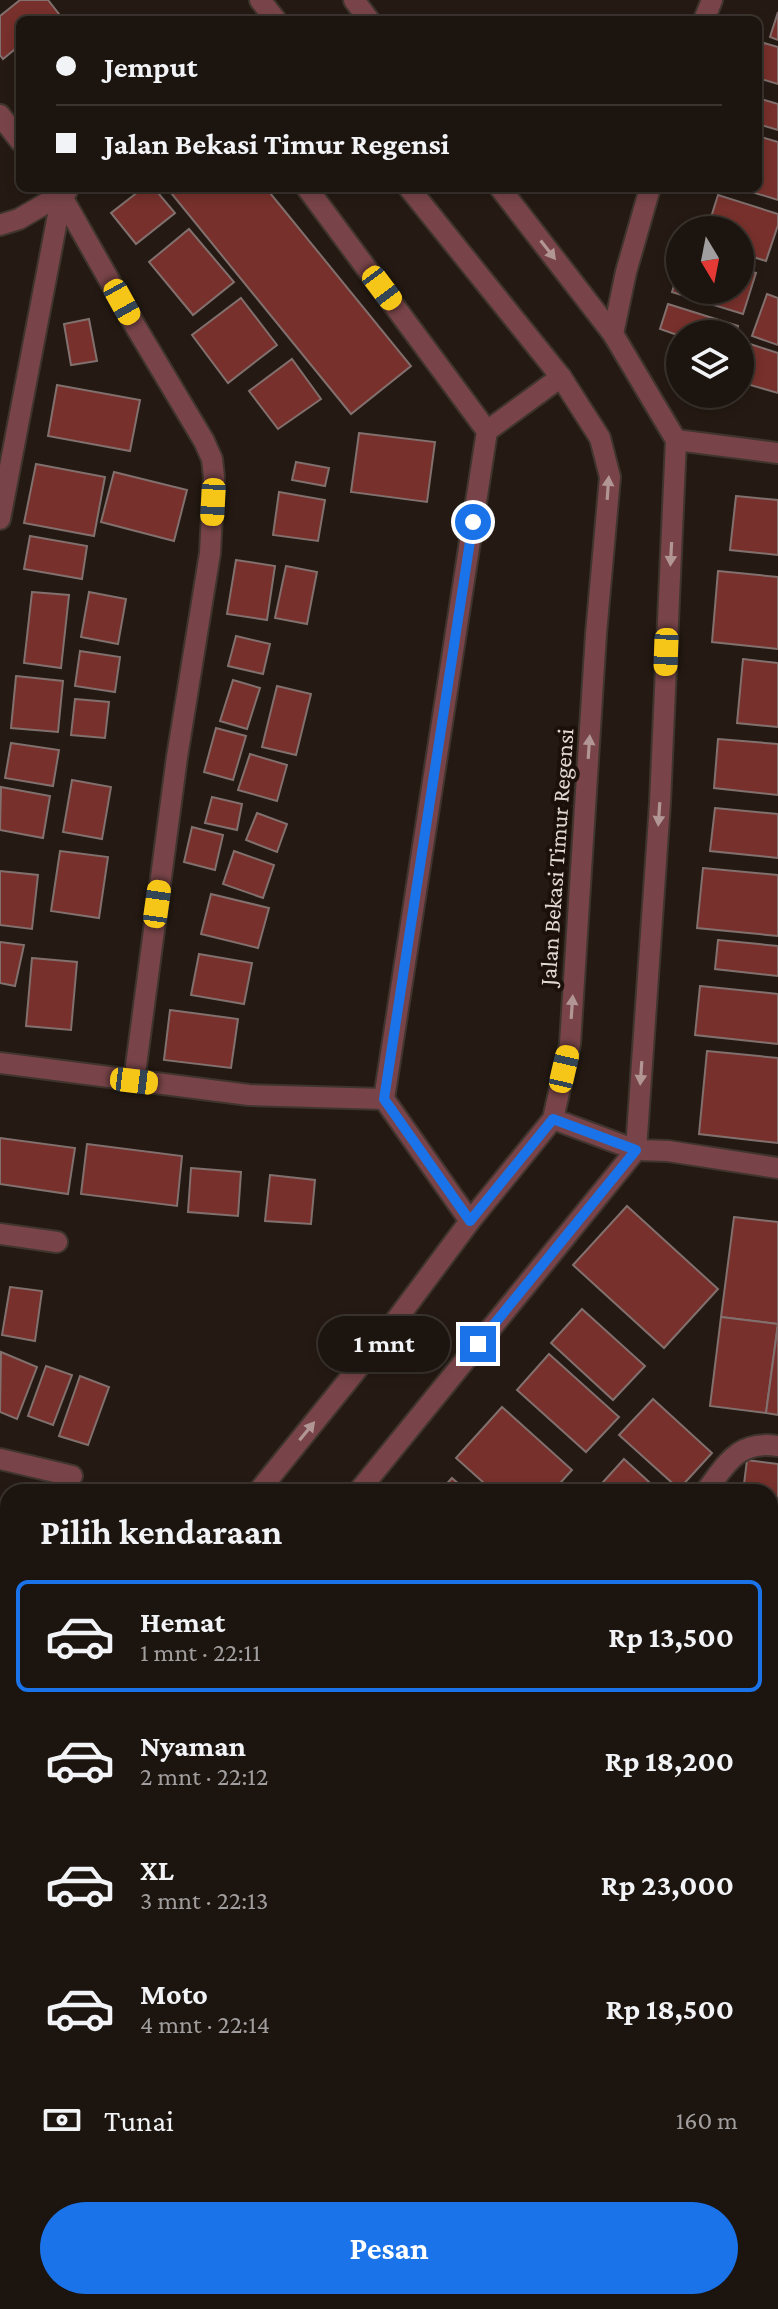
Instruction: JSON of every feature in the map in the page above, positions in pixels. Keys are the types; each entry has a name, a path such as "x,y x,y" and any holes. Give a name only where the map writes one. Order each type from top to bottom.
{"street":[{"path":"0,115 16,136"},
{"path":"0,225 19,219 60,192"},
{"path":"0,519 63,192"},
{"path":"64,192 137,329 204,441 212,459 214,477 210,553 177,757 134,1081"},
{"path":"310,192 487,431"},
{"name":"Jalan Bekasi Timur Regensi","path":"264,1484 553,1119 570,1044 596,634 610,477 600,438 561,377 412,192"},
{"path":"365,1484 636,1150 660,803 676,440 613,334 503,192"},
{"path":"613,334 626,272 649,192"},
{"path":"470,1221 384,1099 487,431 561,377"},
{"path":"676,440 778,453"},
{"path":"0,1063 249,1095 384,1099"},
{"path":"553,1119 636,1150 668,1151 778,1168"},
{"path":"0,1234 57,1242"},
{"path":"711,1484 734,1455 747,1447 761,1444 778,1446"},
{"path":"0,1459 72,1476"}],"building":[{"path":"20,0 48,0 59,14 16,16 16,48 3,59 0,55 0,16"},
{"path":"778,12 778,40 770,37"},
{"path":"764,43 778,47 778,84 762,79"},
{"path":"762,99 778,104 778,130 762,125"},
{"path":"762,137 778,142 778,200 752,192 762,192"},
{"path":"138,192 157,192 175,213 136,244 111,213"},
{"path":"170,192 269,192 411,366 351,414"},
{"path":"718,195 778,214 778,225 766,261 754,257 754,216 711,216"},
{"path":"189,229 234,282 193,315 149,262"},
{"path":"767,294 778,298 778,345 754,337"},
{"path":"241,298 277,345 228,383 192,335"},
{"path":"668,304 719,320 666,320 666,331 660,329"},
{"path":"711,304 746,304 743,314"},
{"path":"89,319 97,361 71,365 64,324"},
{"path":"754,345 778,353 778,393 754,386"},
{"path":"292,359 321,399 278,429 249,391"},
{"path":"57,385 140,400 130,451 48,436"},
{"path":"359,433 435,442 427,502 351,492"},
{"path":"296,462 329,468 325,486 292,480"},
{"path":"36,464 105,477 94,536 24,523"},
{"path":"114,472 187,490 174,541 101,522"},
{"path":"279,492 325,500 318,541 273,535"},
{"path":"736,496 778,500 778,555 730,550"},
{"path":"30,536 87,546 82,579 24,569"},
{"path":"236,560 275,566 267,620 227,614"},
{"path":"286,566 317,572 307,624 275,618"},
{"path":"718,571 778,577 778,649 712,642"},
{"path":"32,592 69,595 61,668 24,663"},
{"path":"89,592 126,599 118,644 81,637"},
{"path":"236,636 270,644 263,674 228,666"},
{"path":"80,651 120,657 115,692 75,686"},
{"path":"743,659 778,663 778,727 737,723"},
{"path":"16,676 63,681 58,732 11,728"},
{"path":"233,680 260,688 247,729 220,721"},
{"path":"277,686 311,694 296,755 262,747"},
{"path":"75,699 109,702 105,738 71,735"},
{"path":"216,728 246,736 233,780 204,772"},
{"path":"718,739 778,744 778,795 714,788"},
{"path":"11,743 59,750 53,786 5,778"},
{"path":"250,754 287,765 277,801 238,790"},
{"path":"72,780 111,787 102,839 63,832"},
{"path":"1,787 50,796 43,838 0,830"},
{"path":"212,797 242,804 237,830 205,823"},
{"path":"715,808 778,814 778,858 710,851"},
{"path":"257,813 287,824 277,852 246,840"},
{"path":"192,827 223,835 215,870 184,862"},
{"path":"60,851 108,857 99,918 51,911"},
{"path":"234,851 274,865 263,898 223,884"},
{"path":"703,868 778,875 778,936 697,928"},
{"path":"0,871 38,875 32,929 0,925"},
{"path":"211,894 269,908 258,948 201,934"},
{"path":"718,940 778,946 778,976 715,969"},
{"path":"0,942 24,945 15,986 0,983"},
{"path":"199,954 252,963 244,1004 191,995"},
{"path":"32,958 77,962 71,1030 26,1026"},
{"path":"700,986 778,994 778,1044 695,1035"},
{"path":"170,1010 238,1019 231,1068 164,1060"},
{"path":"707,1051 778,1058 778,1143 699,1134"},
{"path":"0,1138 75,1148 68,1194 0,1184"},
{"path":"87,1144 182,1156 177,1206 81,1194"},
{"path":"191,1168 241,1172 238,1216 188,1212"},
{"path":"270,1175 315,1180 311,1224 265,1221"},
{"path":"627,1206 718,1289 664,1348 573,1265"},
{"path":"734,1217 778,1222 778,1324 721,1317"},
{"path":"10,1287 42,1291 35,1341 2,1335"},
{"path":"582,1309 645,1366 613,1400 551,1343"},
{"path":"721,1317 778,1324 766,1413 710,1406"},
{"path":"778,1324 778,1415 766,1413"},
{"path":"1,1352 37,1367 17,1419 0,1412"},
{"path":"549,1354 619,1417 586,1452 517,1390"},
{"path":"46,1366 72,1375 53,1425 28,1416"},
{"path":"80,1376 109,1387 88,1445 59,1436"},
{"path":"653,1399 712,1453 684,1484 673,1484 619,1435"},
{"path":"502,1407 572,1470 559,1484 485,1484 456,1458"},
{"path":"624,1459 651,1484 601,1484"},
{"path":"747,1460 778,1464 778,1484 744,1484"}],"route":[{"path":"473,522 384,1099 470,1221 553,1119 636,1150 478,1344"}]}
